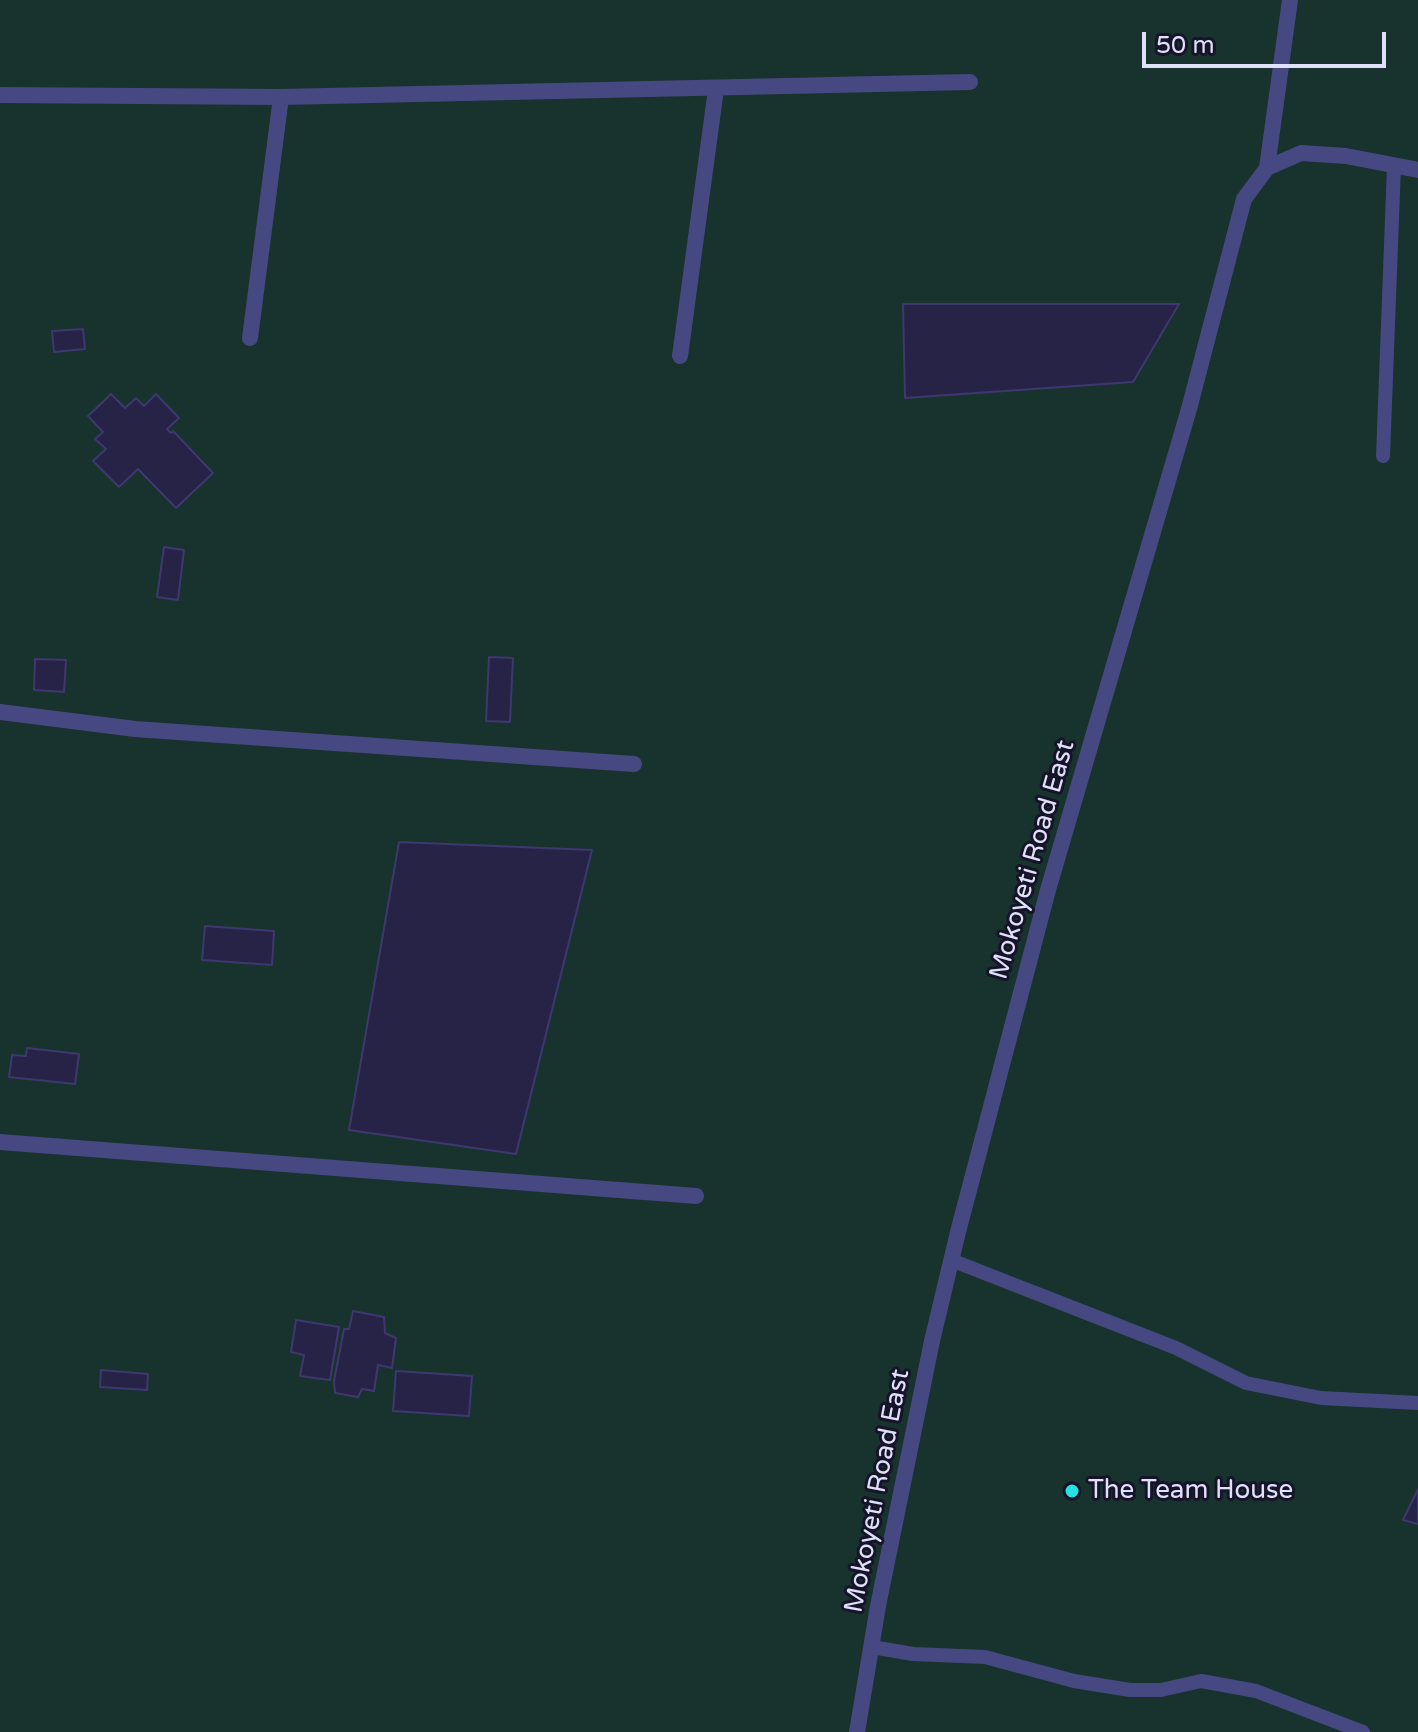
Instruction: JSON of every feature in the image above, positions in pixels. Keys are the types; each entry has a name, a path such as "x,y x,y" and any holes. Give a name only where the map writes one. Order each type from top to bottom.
{"street":[{"path":"1267,168 1290,0"},
{"path":"0,95 281,97 970,82"},
{"path":"680,356 716,89"},
{"path":"250,338 281,97"},
{"path":"1267,168 1301,153 1346,156 1418,170"},
{"name":"Mokoyeti Road East","path":"857,1732 897,1513 951,1260 1048,890 1189,409 1244,199 1267,168"},
{"path":"0,712 135,729 634,764"},
{"path":"0,1142 696,1196"}],"lane":[{"path":"1383,456 1394,166"},
{"path":"951,1260 1176,1348 1246,1383 1321,1398 1418,1403"},
{"path":"872,1647 913,1654 985,1657 1074,1681 1130,1690 1161,1690 1201,1681 1256,1691 1363,1732"}],"green space":[{"path":"0,0 1418,0 1418,1732 0,1732"}],"building":[{"path":"903,304 1179,304 1133,382 905,398"},
{"path":"83,329 85,349 54,352 52,331"},
{"path":"111,394 125,408 136,398 144,406 156,394 179,418 167,429 171,433 173,431 213,473 176,508 138,469 119,487 93,461 106,449 95,439 103,432 88,416"},
{"path":"164,547 184,550 178,600 157,597"},
{"path":"489,657 513,658 510,722 486,721"},
{"path":"35,659 66,660 64,692 34,690"},
{"path":"399,842 592,850 516,1154 349,1130"},
{"path":"205,926 274,931 272,965 202,960"},
{"path":"27,1048 79,1054 75,1084 9,1077 12,1055 26,1056"},
{"path":"353,1311 384,1317 385,1333 396,1338 392,1368 378,1365 374,1391 362,1389 358,1397 335,1393 334,1381 344,1329 349,1329"},
{"path":"296,1320 339,1327 330,1380 300,1376 304,1355 291,1352"},
{"path":"101,1370 148,1374 147,1390 100,1387"},
{"path":"396,1371 472,1376 469,1416 393,1411"},
{"path":"1418,1489 1418,1524 1403,1520"}],"place":[{"name":"The Team House","path":"1072,1491"}]}
